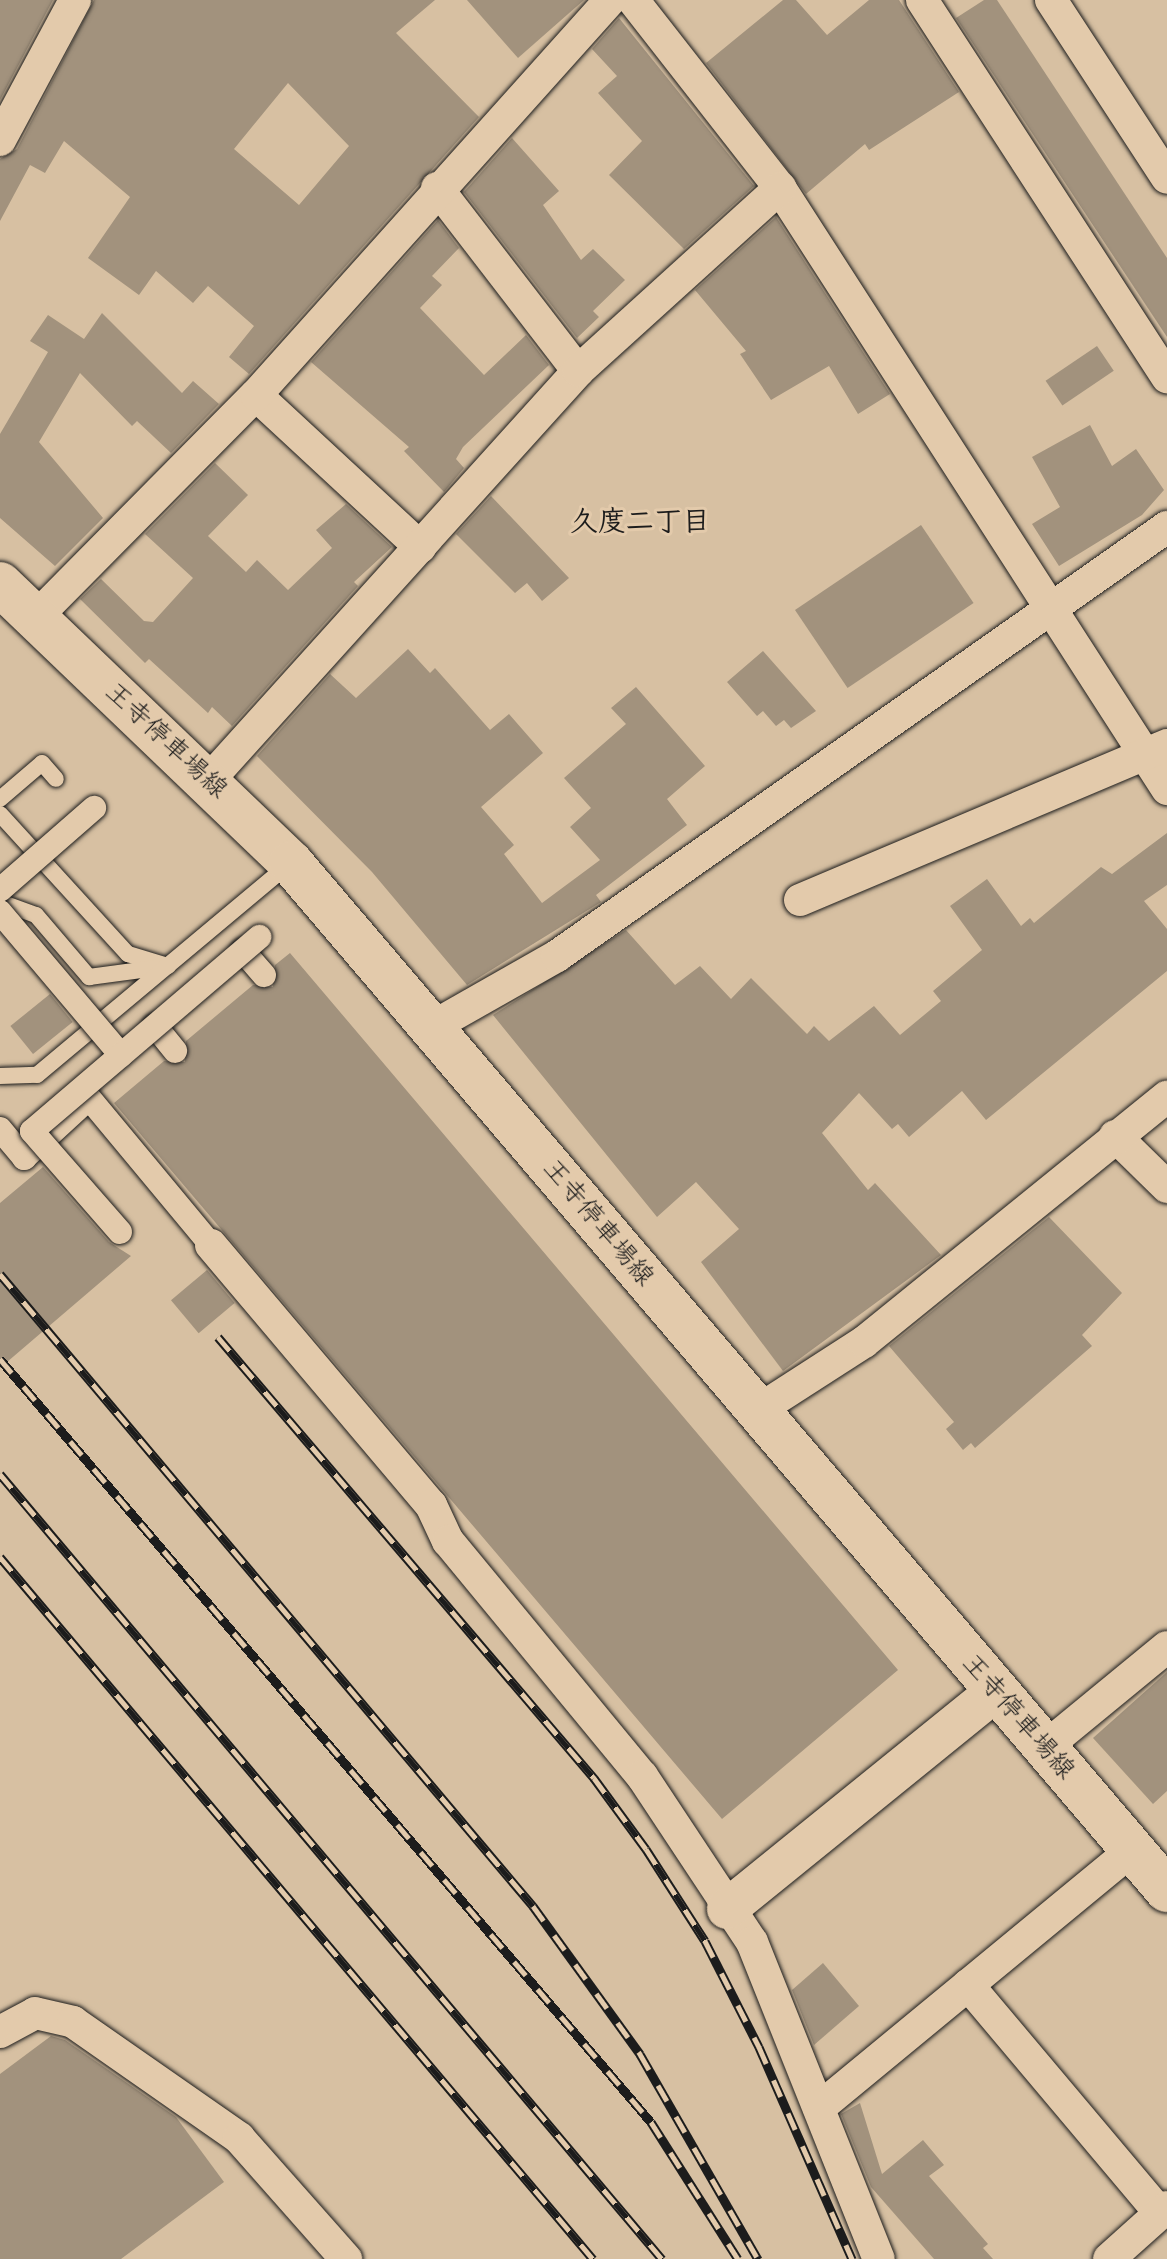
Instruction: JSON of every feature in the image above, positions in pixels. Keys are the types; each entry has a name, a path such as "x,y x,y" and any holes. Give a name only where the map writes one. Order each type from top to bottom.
{"main road":[{"name":"王寺停車場線","path":"0,584 209,780 291,863 1167,1890"}],"street":[{"path":"0,140 75,0"},
{"path":"34,619 256,395 437,188 610,0"},
{"path":"633,0 780,188 1053,612 1156,752 1167,789"},
{"path":"922,0 1167,377"},
{"path":"1051,0 1167,178"},
{"path":"437,188 578,371"},
{"path":"209,780 578,371 780,188"},
{"path":"256,395 420,547"},
{"path":"432,1027 557,956 1053,612 1167,527"},
{"path":"800,900 1156,752"},
{"path":"0,890 94,808"},
{"path":"0,912 121,1055"},
{"path":"120,1232 32,1131 251,944 264,975"},
{"path":"155,1026 175,1051"},
{"path":"757,1411 864,1342 1167,1097"},
{"path":"0,1129 24,1158 89,1098 431,1505 448,1541 623,1751 760,1959 879,2259"},
{"path":"1115,1136 1167,1187"},
{"path":"1044,1748 1167,1647"},
{"path":"727,1909 995,1692"},
{"path":"819,2108 1132,1850"},
{"path":"968,1985 1164,2210 1109,2259"},
{"path":"0,2032 35,2013 73,2022 239,2138 346,2259"}],"lane":[{"path":"0,799 42,763 56,779"},
{"path":"0,814 128,954 168,966"},
{"path":"0,1076 37,1075 291,863"},
{"path":"0,902 36,915 89,977 168,966"}],"building":[{"path":"0,0 53,0 0,100"},
{"path":"94,0 435,0 396,33 479,117 249,374 229,357 254,326 208,286 193,303 156,271 139,295 88,258 130,197 64,141 45,173 30,165 0,221 0,159 17,149","holes":["288,83 349,146 299,205 234,149"]},
{"path":"467,0 584,0 518,58"},
{"path":"783,0 796,0 827,35 869,0 899,0 959,92 869,150 865,144 806,194 706,63"},
{"path":"984,0 997,0 1167,258 1167,337 956,18"},
{"path":"619,18 754,186 684,249 609,175 642,141 598,93 617,76 592,49"},
{"path":"512,138 559,191 543,205 581,260 593,249 625,280 593,311 599,317 577,338 464,192"},
{"path":"776,217 890,394 858,414 829,366 771,400 740,354 746,351 695,290"},
{"path":"438,220 459,248 432,276 442,285 420,308 484,375 526,335 549,365 463,447 456,459 464,468 444,492 404,451 409,447 311,362"},
{"path":"102,313 182,393 193,381 219,404 171,453 137,421 132,426 80,373 39,442 103,518 55,566 0,518 0,434 48,352 30,341 48,315 84,339"},
{"path":"1097,346 1114,371 1062,406 1046,381"},
{"path":"1090,425 1112,466 1136,449 1164,490 1142,515 1059,566 1032,524 1060,507 1032,457"},
{"path":"215,463 248,495 208,536 246,572 257,560 288,590 332,548 316,530 346,504 392,547 354,582 358,586 232,726 212,707 208,713 149,659 145,663 80,599 101,579 144,621 153,622 193,578 145,534"},
{"path":"491,496 569,578 542,601 527,583 515,593 456,534"},
{"path":"921,525 974,603 848,688 795,610"},
{"path":"408,649 430,673 435,668 490,730 509,714 543,753 481,807 514,845 504,854 542,903 600,860 570,827 591,808 564,778 626,724 611,708 636,687 705,766 667,799 687,825 596,895 601,902 467,985 372,872 257,756 330,674 356,698"},
{"path":"763,651 816,711 791,728 784,720 776,726 763,711 757,716 727,682"},
{"path":"1167,833 1167,885 1144,901 1167,929 1167,971 986,1120 962,1091 909,1137 898,1124 892,1129 859,1093 822,1133 868,1190 875,1183 941,1255 783,1371 701,1262 739,1229 696,1182 657,1217 493,1015 626,930 675,985 700,966 731,999 751,978 807,1034 814,1026 829,1041 874,1006 900,1035 941,1001 933,991 982,950 950,906 987,879 1021,926 1030,918 1034,923 1101,867 1112,874"},
{"path":"290,953 898,1670 722,1819 114,1103 164,1061 185,1062 186,1041 253,985 273,987 275,965"},
{"path":"50,994 73,1022 33,1054 10,1026"},
{"path":"43,1167 109,1242 131,1256 0,1368 0,1203"},
{"path":"1049,1217 1122,1293 1082,1335 1092,1346 975,1448 971,1443 963,1450 946,1429 954,1422 889,1346"},
{"path":"207,1270 235,1303 199,1333 171,1300"},
{"path":"1167,1672 1167,1791 1153,1804 1093,1738"},
{"path":"823,1963 859,2006 814,2045 792,1990"},
{"path":"51,2036 65,2040 176,2117 224,2182 121,2259 0,2259 0,2074"},
{"path":"860,2103 882,2174 923,2140 944,2165 929,2176 988,2244 983,2248 993,2259 934,2259 871,2187 841,2114"}],"railway":[{"path":"0,1274 533,1906 640,2054 758,2259"},
{"path":"218,1337 594,1778 646,1849 705,1941 759,2047 852,2259"},
{"path":"0,1359 651,2122 738,2259"},
{"path":"0,1474 662,2259"},
{"path":"0,1557 593,2259"}],"district":[{"name":"久度二丁目","path":"640,522"}]}
